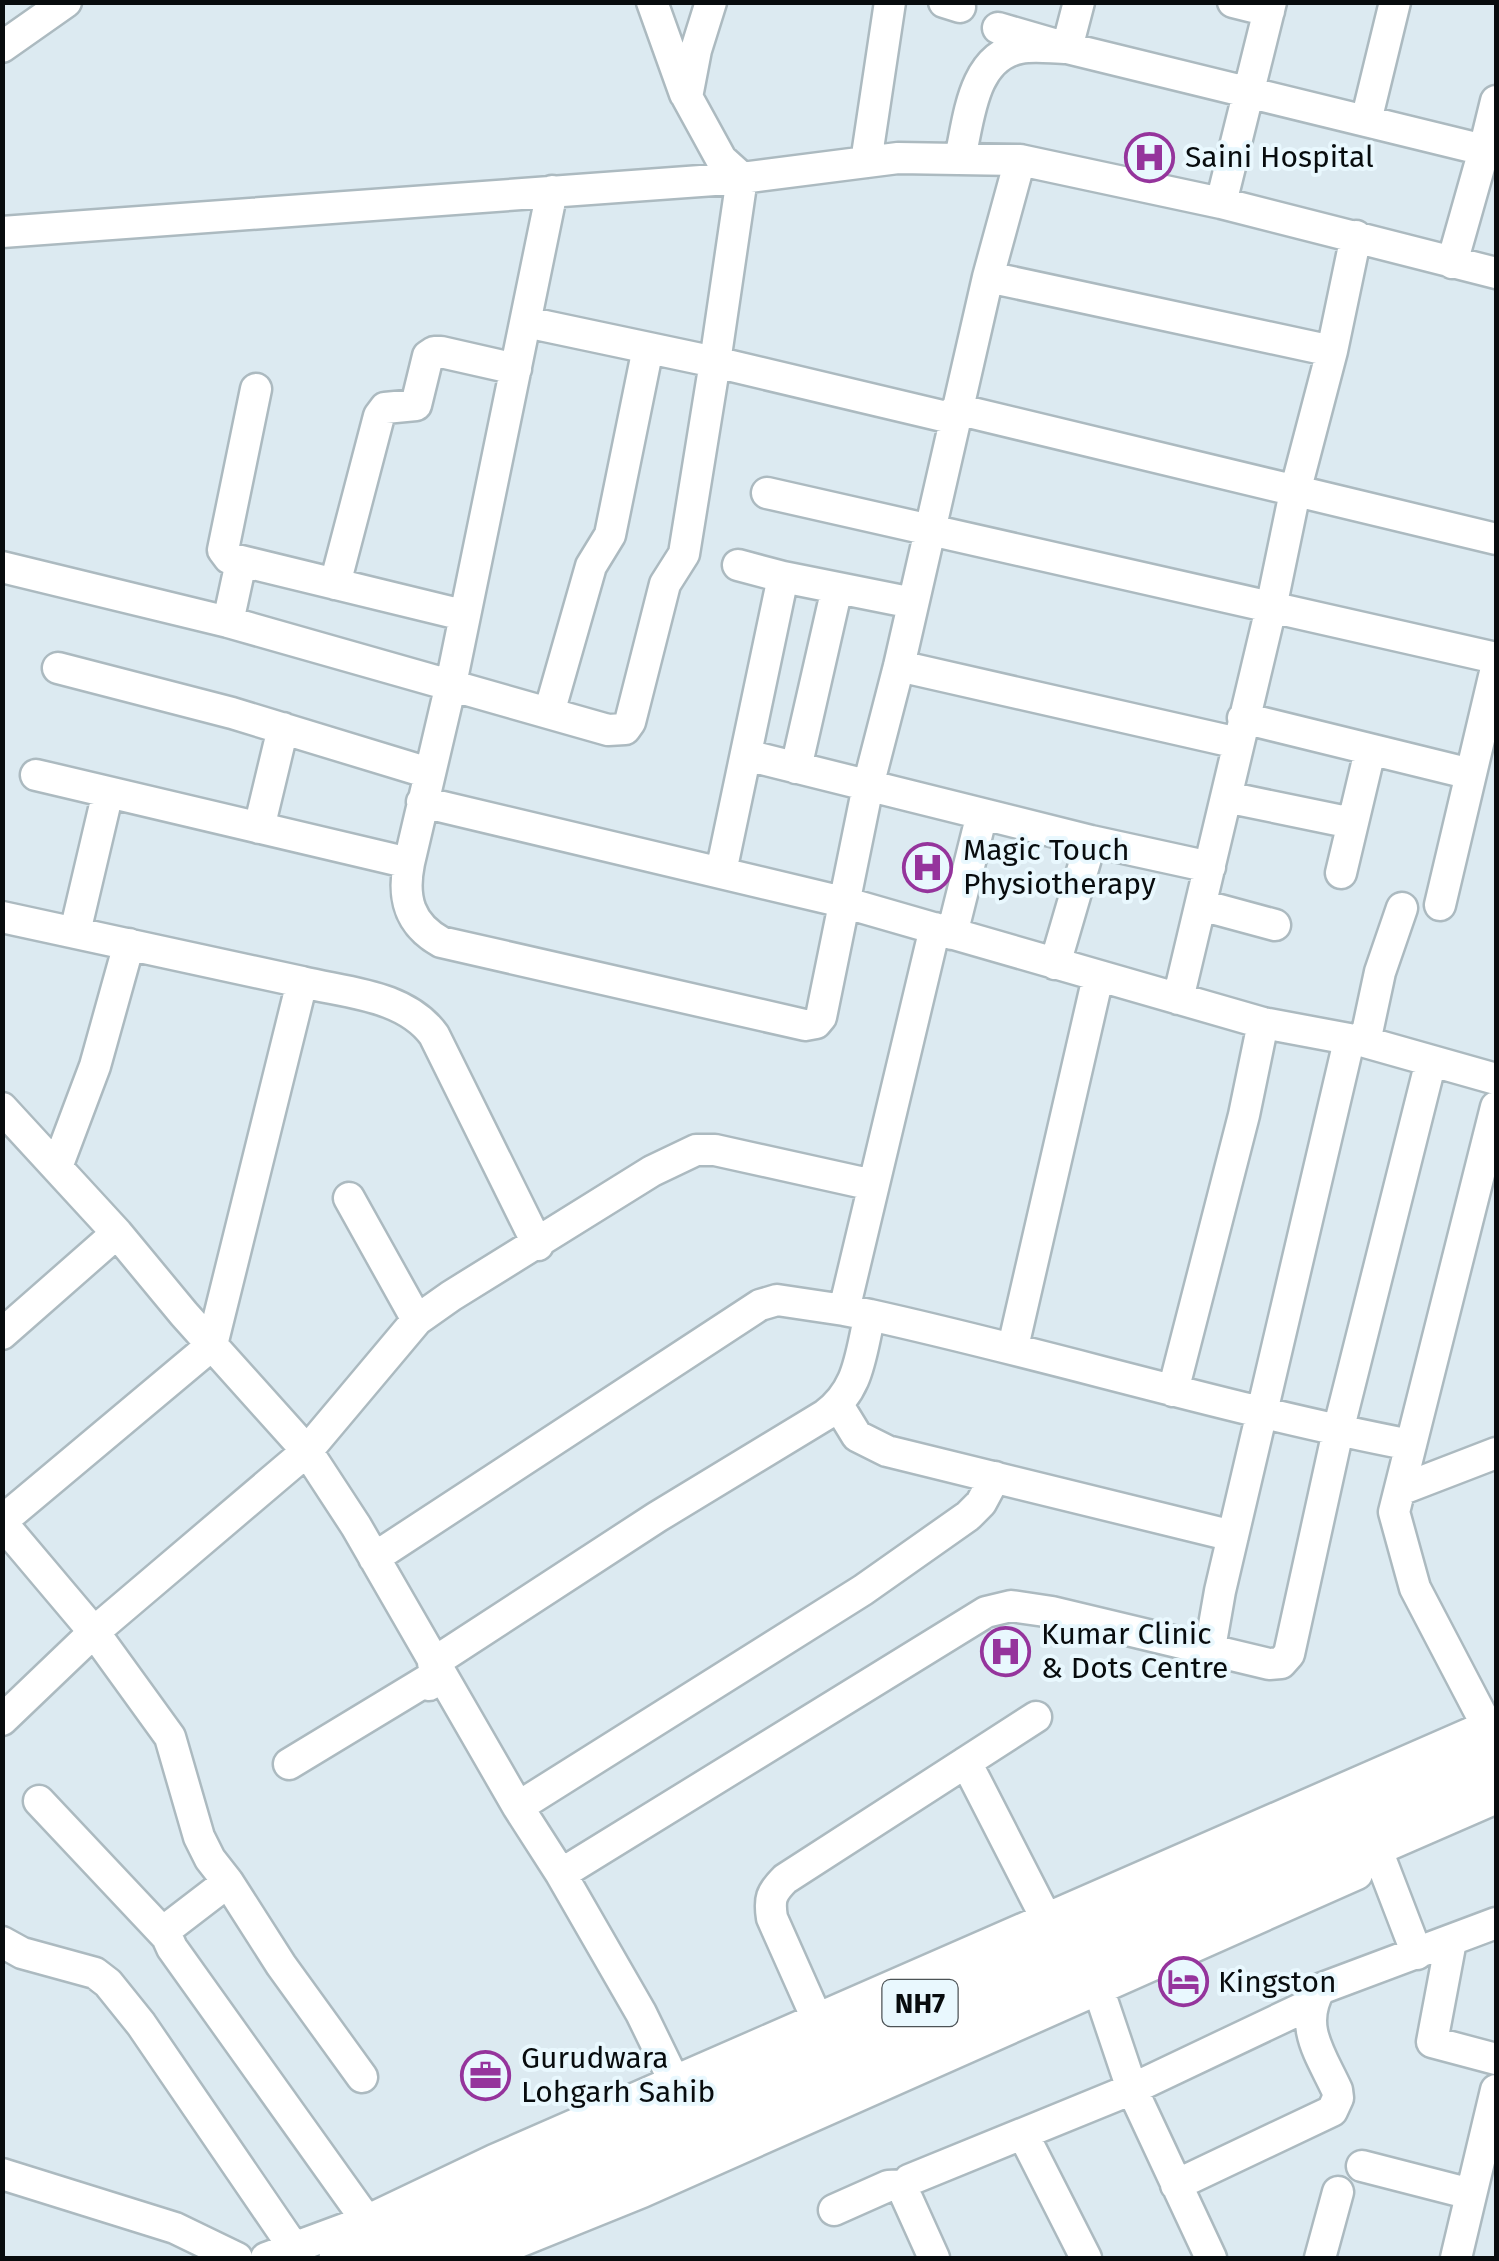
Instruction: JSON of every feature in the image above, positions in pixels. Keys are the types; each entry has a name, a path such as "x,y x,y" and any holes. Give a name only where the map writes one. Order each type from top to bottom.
{"highway":[{"name":"NH7","path":"378,2245 687,2108 1494,1735"},
{"name":"NH7","path":"687,2108 846,2087 1095,1978 1496,1790"}],"street":[{"path":"2,47 66,2"},
{"path":"652,2 686,96 721,159 742,178"},
{"path":"686,96 711,2"},
{"path":"866,162 890,2"},
{"path":"1067,48 1079,2"},
{"path":"1221,203 1270,7 1232,2"},
{"path":"1366,121 1396,2"},
{"path":"998,28 1484,150"},
{"path":"960,158 976,89 992,63 1019,48 1067,48"},
{"path":"1452,263 1496,101"},
{"path":"2,232 742,178 866,162 960,158 1020,160 1221,203 1496,274"},
{"path":"552,191 451,684 408,863 406,897 422,931 441,942 805,1025 816,1024 821,1017 868,786 900,666 988,277 1020,160"},
{"path":"2,567 228,622 608,730 625,729 665,584 684,554 742,178"},
{"path":"1178,999 1356,236"},
{"path":"988,277 1332,351"},
{"path":"526,322 956,414 1496,539"},
{"path":"549,712 591,566 610,535 648,348"},
{"path":"334,584 379,416 385,408 416,405 428,356 442,352 516,370"},
{"path":"256,390 223,550 229,558 463,616"},
{"path":"767,493 1496,658"},
{"path":"228,622 241,562"},
{"path":"738,565 913,603"},
{"path":"721,872 784,577"},
{"path":"796,768 837,588"},
{"path":"900,666 1370,751 1471,774"},
{"path":"58,668 282,728 426,788 1178,999 1496,1079"},
{"path":"1440,905 1496,668"},
{"path":"260,828 282,728"},
{"path":"1341,873 1370,751"},
{"path":"746,756 1091,841 1210,866"},
{"path":"36,775 408,863"},
{"path":"75,932 108,792"},
{"path":"1226,797 1352,823"},
{"path":"289,1764 434,1672 657,1517 838,1405 853,1384 857,1312 874,1185 944,931 982,814"},
{"path":"1056,964 1091,841"},
{"path":"1201,905 1275,925"},
{"path":"1210,1648 1262,1411 1357,1041 1402,908"},
{"path":"2,917 396,1004 424,1021 538,1245"},
{"path":"57,1167 95,1066 128,944"},
{"path":"1012,1347 1098,976"},
{"path":"302,982 212,1345 2,1522 94,1632 170,1737 199,1837 210,1860 362,2077"},
{"path":"1173,1391 1240,1131 1263,1022"},
{"path":"561,1874 986,1612 1011,1606 1052,1612 1269,1664 1280,1663 1289,1654 1338,1431 1431,1061"},
{"path":"7,1122 57,1167 117,1232 307,1451 374,1558 434,1672 561,1874 642,2013 687,2108 817,2019 1494,1735 1414,1588 1394,1512 1483,1206 1496,1106"},
{"path":"2,1720 94,1632 307,1451 417,1320 652,1171 696,1150 715,1150 874,1185"},
{"path":"349,1198 417,1320"},
{"path":"2,1334 117,1232"},
{"path":"374,1558 760,1305 777,1300 857,1312 1012,1347 1173,1391 1411,1445"},
{"path":"838,1405 848,1426 870,1444 1233,1536"},
{"path":"1400,1490 1496,1453"},
{"path":"518,1807 863,1590 968,1516 981,1503 995,1477"},
{"path":"817,2019 772,1918 772,1892 785,1879 1036,1717"},
{"path":"966,1762 1047,1920"},
{"path":"2,1942 22,1953 95,1973 108,1983 141,2024 280,2253 378,2245 167,1937 38,1801"},
{"path":"1211,2258 1132,2089 1095,1978 1382,1863 1496,1811"},
{"path":"1382,1863 1417,1954"},
{"path":"167,1937 168,1928 228,1882"},
{"path":"1176,2184 1332,2111 1337,2090 1312,2034 1309,2018 1311,2004 1320,1989 1496,1923"},
{"path":"1451,1941 1432,2042 1496,2059"},
{"path":"934,2258 906,2196 905,2185 909,2180 1132,2089 1311,2004"},
{"path":"480,2258 532,2248 846,2087"},
{"path":"1456,2258 1496,2090"},
{"path":"1024,2134 1086,2258"},
{"path":"1362,2166 1471,2194"},
{"path":"2,2174 175,2228 237,2258"},
{"path":"834,2210 888,2186 905,2185"},
{"path":"1320,2258 1338,2192"}],"place":[{"name":"Saini Hospital","path":"1150,157"},
{"name":"Magic Touch Physiotherapy","path":"928,867"},
{"name":"Kumar Clinic & Dots Centre","path":"1006,1651"},
{"name":"Kingston","path":"1183,1982"},
{"name":"Gurudwara Lohgarh Sahib","path":"486,2075"}]}
